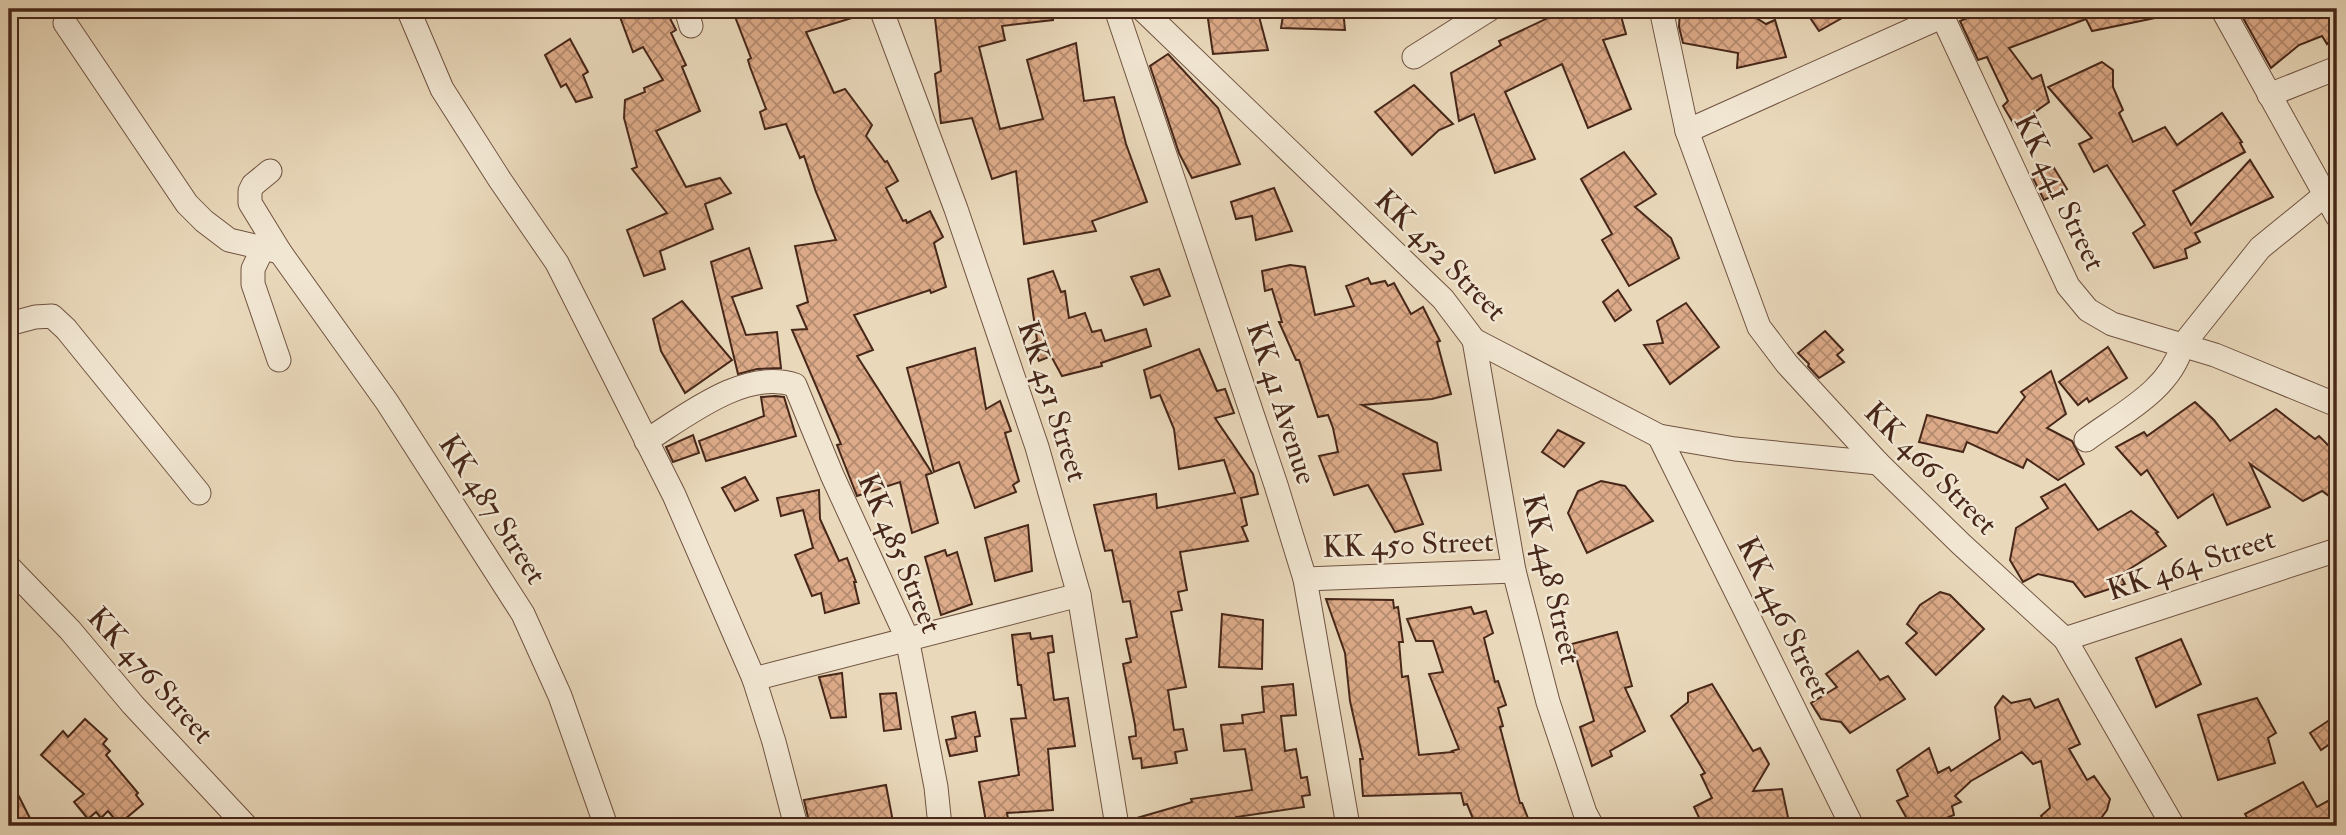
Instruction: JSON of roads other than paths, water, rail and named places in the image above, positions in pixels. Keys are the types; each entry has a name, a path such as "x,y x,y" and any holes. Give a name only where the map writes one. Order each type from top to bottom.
{"street":[{"path":"408,9 442,89 557,263 674,495 754,679 796,826"},
{"name":"KK 451 Street","path":"881,9 956,209 1037,447 1079,596 1117,826"},
{"name":"KK 41 Avenue","path":"1116,9 1305,579 1348,826"},
{"name":"KK 452 Street","path":"1142,9 1443,299 1474,340 1659,436 1735,449 1878,463"},
{"path":"1414,57 1490,9"},
{"name":"KK 466 Street","path":"1661,9 1687,131 1759,327 1787,364 1878,463 2065,639 2173,826"},
{"path":"2221,9 2337,216"},
{"path":"1687,131 1940,13"},
{"name":"KK 441 Street","path":"1940,13 2068,286 2088,310 2112,324 2215,355 2337,405"},
{"path":"65,23 187,204 229,240 271,250"},
{"path":"2269,95 2337,68"},
{"name":"KK 487 Street","path":"270,172 253,185 249,196 271,250 387,402 523,614 560,696 606,826"},
{"path":"2086,440 2162,382 2178,361 2182,346 2260,248 2325,195"},
{"path":"271,250 253,269 253,284 279,360"},
{"path":"9,324 51,316 66,329 199,493"},
{"name":"KK 448 Street","path":"1474,340 1514,571 1548,702 1585,813 1592,826"},
{"name":"KK 485 Street","path":"646,441 718,397 740,388 781,382 796,385 832,475 907,638 936,787 940,826"},
{"name":"KK 446 Street","path":"1659,436 1852,826"},
{"name":"KK 464 Street","path":"2065,639 2337,550"},
{"name":"KK 476 Street","path":"9,567 70,630 133,705 246,826"},
{"name":"KK 450 Street","path":"1305,579 1514,571"},
{"path":"754,679 1079,596"}]}
